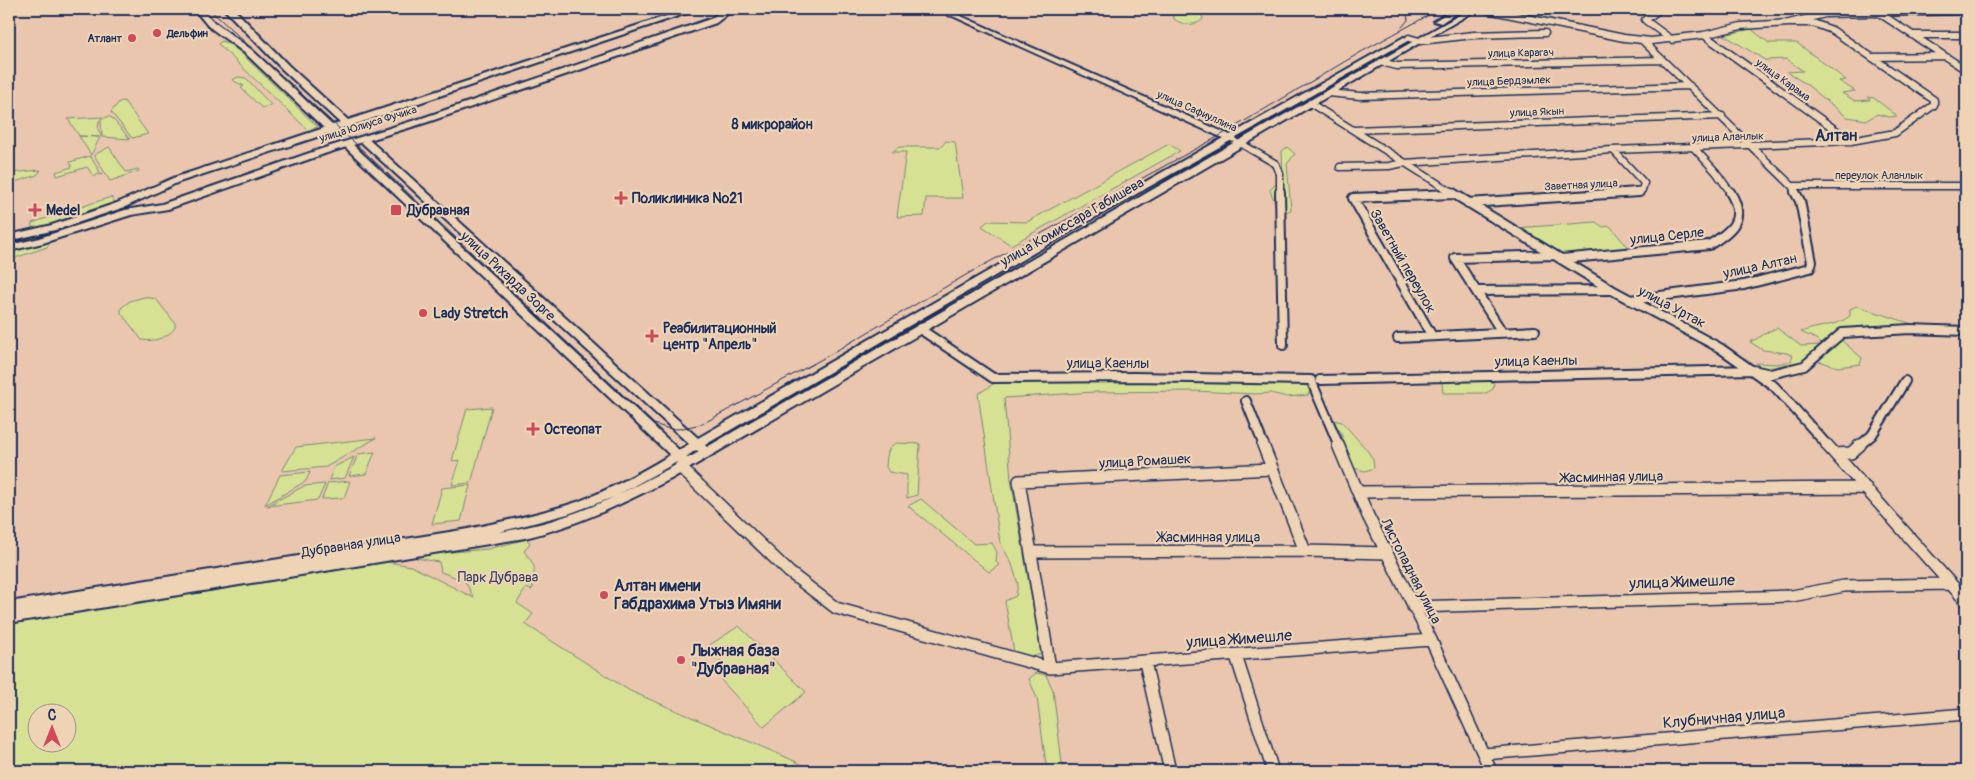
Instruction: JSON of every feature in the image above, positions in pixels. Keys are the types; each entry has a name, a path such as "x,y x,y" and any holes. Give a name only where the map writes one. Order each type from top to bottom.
{"main road":[{"path":"191,9 200,11"},
{"name":"улица Рихарда Зорге","path":"228,9 248,25 284,66 363,139"},
{"name":"улица Юлиуса Фучика","path":"9,238 56,227 93,215 121,205 169,182 695,9"},
{"name":"улица Юлиуса Фучика","path":"9,248 130,212 164,207 713,21 730,9"},
{"name":"улица Рихарда Зорге","path":"200,11 222,33 249,52 347,144"}],"street":[{"name":"улица Сафиуллина","path":"940,9 1234,140 1276,164 1280,174 1283,345"},
{"path":"950,13 960,9"},
{"name":"улица Комиссара Габишева","path":"681,463 701,448 1458,9"},
{"name":"улица Комиссара Габишева","path":"701,448 920,329 1234,140 1310,103 1475,9"},
{"name":"улица Аланлык","path":"1340,167 1389,166 1404,163 1613,150 1851,141 1895,133 1934,105 1934,100 1824,26 1766,23 1672,40 1642,40 1483,9"},
{"path":"1660,9 1645,20 1672,40"},
{"path":"1878,12 1966,70"},
{"path":"1789,24 1825,14 1966,12"},
{"path":"1409,38 1419,41 1474,35 1545,33"},
{"name":"улица Карама","path":"1704,35 1851,141"},
{"path":"1913,36 1966,35"},
{"name":"улица Алтан","path":"1630,300 1681,295 1787,276 1810,268 1812,262 1800,201 1792,186 1642,40"},
{"path":"1872,57 1944,56"},
{"name":"улица Карагач","path":"1381,62 1397,66 1662,60"},
{"name":"улица Бердэмлек","path":"1328,93 1360,96 1690,86"},
{"name":"улица Уртак","path":"1310,103 1453,194 1612,290 1720,348 1753,370 1774,386 1966,601"},
{"name":"улица Якын","path":"1354,130 1722,116"},
{"name":"улица Рихарда Зорге","path":"363,139 701,448"},
{"name":"улица Рихарда Зорге","path":"347,144 681,463"},
{"name":"улица Серле","path":"1476,291 1454,258 1558,257 1709,245 1730,233 1736,226 1739,216 1738,203 1727,186 1694,148"},
{"name":"Заветная улица","path":"1468,203 1638,192 1642,190 1644,183 1641,178 1613,150"},
{"name":"переулок Аланлык","path":"1792,186 1966,186"},
{"name":"Заветный переулок","path":"1432,336 1353,198 1453,194"},
{"path":"1476,291 1612,290"},
{"path":"1476,291 1502,332"},
{"name":"улица Каенлы","path":"920,329 993,378 1134,376 1315,380 1753,370 1771,374 1804,366 1842,333 1910,329 1966,332"},
{"path":"1398,338 1535,331"},
{"name":"Листопадная улица","path":"1315,380 1358,492 1491,771"},
{"path":"1836,454 1851,453 1872,435 1905,381"},
{"path":"1246,401 1304,551"},
{"name":"Дубравная улица","path":"9,608 468,534 531,520 582,505 681,463"},
{"name":"Дубравная улица","path":"9,617 545,529 621,499 681,463"},
{"name":"улица Жимешле","path":"681,463 789,572 836,608 1050,668 1236,656 1430,640"},
{"name":"улица Ромашек","path":"1032,552 1019,481 1272,469"},
{"name":"Жасминная улица","path":"1358,492 1866,488"},
{"name":"Жасминная улица","path":"1032,552 1304,551 1387,553"},
{"path":"1032,552 1050,668"},
{"name":"улица Жимешле","path":"1413,607 1792,596 1844,586 1950,584"},
{"path":"1236,656 1273,771"},
{"path":"1145,662 1170,771"},
{"name":"Клубничная улица","path":"1484,754 1966,714"}],"green space":[{"path":"1171,9 1200,9 1203,19 1192,24 1181,23 1174,19"},
{"path":"1751,29 1769,43 1797,43 1846,80 1839,81 1855,91 1842,93 1855,101 1870,100 1868,97 1874,98 1897,116 1889,117 1877,114 1867,120 1847,117 1806,84 1787,72 1803,71 1786,59 1765,60 1724,35"},
{"path":"222,41 241,53 318,127 308,130 218,44"},
{"path":"238,77 246,78 271,105 262,108 241,88 244,86 232,80"},
{"path":"124,101 148,134 132,138 111,112 119,102"},
{"path":"103,117 99,121 98,129 101,135 91,155 68,119"},
{"path":"106,117 111,117 130,139 102,137 101,121"},
{"path":"946,141 955,142 963,198 926,198 924,216 897,217 906,152 892,152 899,147 941,147"},
{"path":"1169,144 1180,151 1011,245 982,226 988,221 1027,222"},
{"path":"109,147 126,172 138,169 139,171 110,181 94,155"},
{"path":"1287,147 1295,154 1287,164 1291,210 1279,214 1270,190 1283,177 1282,151"},
{"path":"90,156 102,175 98,174 94,177 87,167 57,176 56,172 72,167 70,162"},
{"path":"41,170 37,175 9,184 9,173"},
{"path":"111,197 115,203 113,206 55,225 32,229 32,223"},
{"path":"120,208 124,211 58,233 9,245 9,240"},
{"path":"1596,222 1603,227 1610,226 1630,250 1563,256 1517,228"},
{"path":"53,239 47,247 9,260 9,249"},
{"path":"144,297 156,299 175,323 175,328 164,337 156,340 142,340 121,313 121,308 130,301"},
{"path":"1857,306 1912,324 1895,330 1835,335 1862,358 1860,364 1838,367 1812,359 1761,368 1756,363 1777,364 1791,361 1793,356 1787,353 1763,350 1750,342 1777,328 1801,346 1822,345 1816,339 1801,332 1845,320 1850,316 1850,309"},
{"path":"1077,380 1300,381 1311,388 1308,395 1287,397 1271,393 1195,391 1094,392 1004,398 1011,479 1041,654 1029,658 1014,652 1005,601 1016,596 1018,584 1012,564 1000,542 978,394 995,383"},
{"path":"1449,380 1484,380 1494,383 1493,389 1486,393 1443,393 1442,383"},
{"path":"492,407 471,483 452,485 460,460 452,461 467,409"},
{"path":"1333,420 1342,422 1366,449 1373,459 1374,468 1365,471 1354,468 1341,433"},
{"path":"376,438 326,467 282,471 296,447"},
{"path":"897,443 920,444 917,495 907,498 907,475 889,472 886,467 889,450"},
{"path":"375,452 366,474 349,476 358,454"},
{"path":"354,457 345,478 329,480 334,467"},
{"path":"310,472 306,481 265,505 280,475"},
{"path":"350,481 344,498 322,499 328,483"},
{"path":"325,484 318,500 267,506 304,486"},
{"path":"470,485 461,521 432,524 442,488"},
{"path":"921,499 974,544 992,543 997,552 996,562 999,565 989,572 908,506"},
{"name":"Парк Дубрава","path":"527,539 530,543 524,551 534,567 534,575 529,585 534,587 531,590 526,588 517,603 533,614 525,624 630,691 815,771 9,771 9,624 388,562 411,566 474,598 465,581 441,572 439,562 416,558 417,555 488,549"},
{"path":"739,626 806,692 764,727 722,681 724,663 699,652"},
{"path":"1036,673 1046,675 1053,690 1063,771 1047,771 1037,698 1029,679"}],"tram line":[{"path":"209,9 354,142 654,424 678,429 702,424 822,359 971,272 1221,135 1361,52 1440,9"},
{"path":"1402,27 1408,20 1406,9"}],"place":[{"name":"Дельфин","path":"157,33"},
{"name":"Атлант","path":"132,38"},
{"name":"Поликлиника №21","path":"621,198"},
{"name":"Medel","path":"35,210"},
{"name":"Дубравная","path":"396,210"},
{"name":"Lady Stretch","path":"423,313"},
{"name":"Реабилитационный центр \"Апрель\"","path":"652,336"},
{"name":"Остеопат","path":"533,429"},
{"name":"Алтан имени Габдрахима Утыз Имяни","path":"604,595"},
{"name":"Лыжная база \"Дубравная\"","path":"681,660"}],"district":[{"name":"8 микрорайон","path":"772,124"},
{"name":"Алтан","path":"1836,136"}]}
